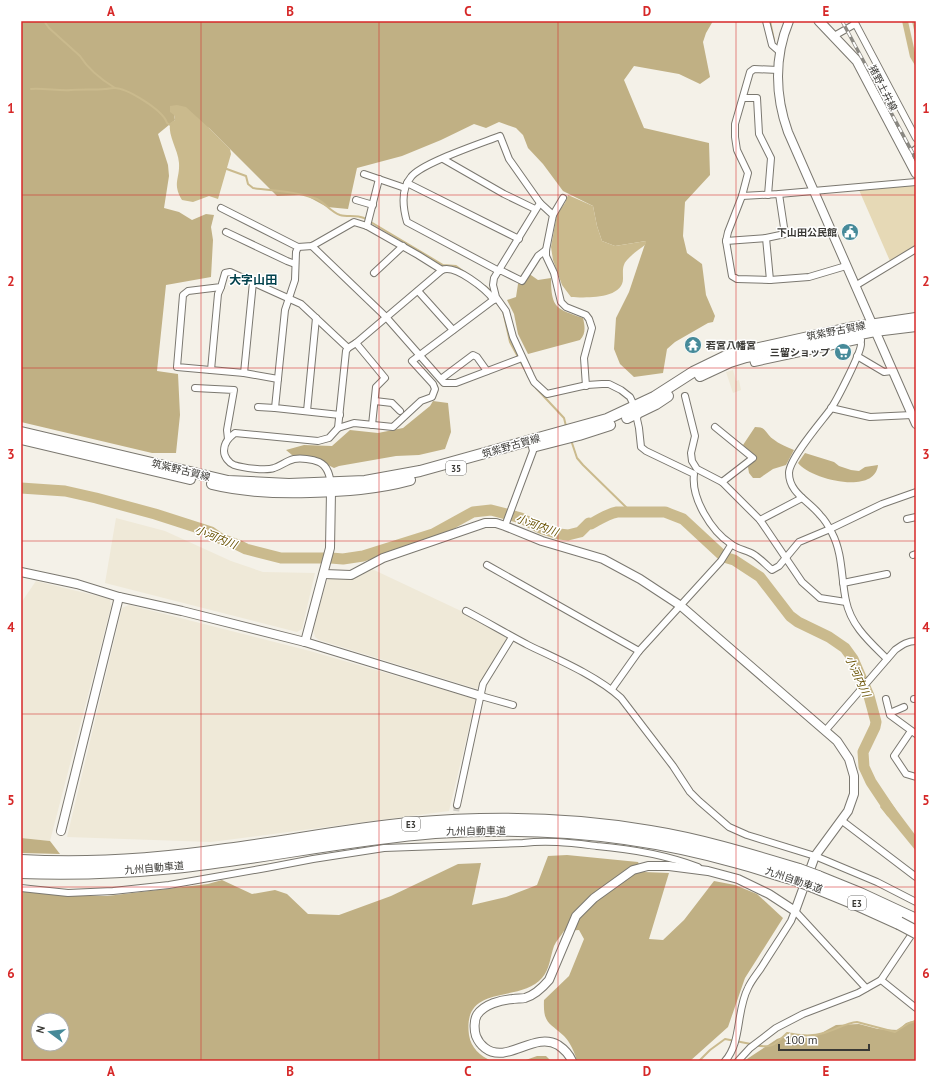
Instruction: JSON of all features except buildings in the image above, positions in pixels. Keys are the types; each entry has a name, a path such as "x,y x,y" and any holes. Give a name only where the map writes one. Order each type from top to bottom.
{"highway":[{"name":"九州自動車道","path":"21,861 44,863 136,860 225,851 378,828 439,822 509,820 580,823 650,832 712,844 816,881 900,918 916,920"},
{"name":"九州自動車道","path":"21,872 98,873 167,868 406,835 469,831 534,830 613,836 797,875"},
{"name":"九州自動車道","path":"900,918 916,932"}],"main road":[{"name":"猪野土井線","path":"819,21 856,61 907,156 915,168"},
{"name":"筑紫野古賀線","path":"21,439 233,489 257,492 331,488 420,471 608,419 656,404 699,376 730,362 752,356 860,337 873,328 916,318"},
{"name":"筑紫野古賀線","path":"21,432 228,481 366,489 401,483 592,431 637,410 654,397 693,372 728,355 819,334 873,328 916,326"}],"street":[{"path":"766,21 772,46 780,52"},
{"path":"789,21 783,38 778,70 778,93 783,119 916,424"},
{"path":"834,36 854,22 916,138"},
{"path":"778,70 754,69 750,72 735,124 737,150 748,173 742,196 726,241 732,276 737,279 770,280 808,277 846,266"},
{"path":"743,98 757,98 760,134 771,158 768,195"},
{"path":"546,250 538,256 522,281 499,271 407,222 404,214 406,186 411,176 420,169 500,136 509,159 540,203 553,215"},
{"path":"907,156 916,149"},
{"path":"443,159 504,194 535,209"},
{"path":"364,174 406,186 519,239"},
{"path":"367,226 379,179"},
{"path":"742,196 916,182"},
{"path":"726,241 766,238 786,234 780,194"},
{"path":"563,198 553,215 546,256 554,273 561,302 566,307 586,315 591,324 592,328 584,358 586,386"},
{"path":"356,200 373,205"},
{"path":"495,299 493,285 494,278 540,203"},
{"path":"221,208 298,247 312,246 349,223 354,222 367,226 442,270"},
{"path":"226,232 295,264"},
{"path":"766,238 770,280"},
{"path":"312,246 386,317 444,383 456,383 522,358"},
{"path":"374,273 403,246"},
{"path":"275,408 285,310 295,280 295,264 298,247"},
{"path":"855,286 916,249"},
{"path":"338,428 346,351 348,348 356,344 442,270 446,269 457,271 483,288 506,311 513,337 522,358 534,382 547,394 602,384 613,386 621,390 630,398 637,410 641,447 646,451 722,482 760,520 802,582 820,598 846,602"},
{"path":"211,370 218,294 225,273 230,272 301,304 348,348"},
{"path":"244,373 253,282"},
{"path":"221,287 188,291 183,295 177,367 244,373 278,379"},
{"path":"418,291 453,330"},
{"path":"305,642 330,548 331,488 326,468 319,462 296,459 274,468 266,469 233,465 227,460 224,452 225,443 235,433 318,441 329,438 338,428 354,423 393,427 421,401 432,397 434,394 435,389 433,384 412,361 495,299"},
{"path":"307,411 316,318"},
{"path":"860,337 861,345 858,356 831,408 799,451 789,471 791,486 820,514 837,543 846,602 850,616 865,638 887,659"},
{"path":"356,344 385,378 376,387 372,425"},
{"path":"441,379 473,355 477,357 487,371"},
{"path":"858,356 884,372 892,371"},
{"path":"195,388 234,390 227,430 228,439"},
{"path":"685,396 695,436 692,460 696,472 693,482 694,492 699,504 708,520 730,546 754,554 772,570 779,566 799,542 882,504 916,492"},
{"path":"374,401 392,403 400,411"},
{"path":"258,407 340,415"},
{"path":"831,408 870,416 912,415"},
{"path":"715,427 753,458 722,482"},
{"path":"506,523 533,451 532,447"},
{"path":"760,520 802,498"},
{"path":"907,519 916,517"},
{"path":"325,571 351,574 384,558 485,523 506,523 542,541 603,559 640,579 681,606 838,741 849,759 854,776 854,794 848,812 815,856 791,921 747,989 738,1022 734,1046 725,1061"},
{"path":"612,689 639,651 721,561 730,546"},
{"path":"487,565 639,651"},
{"path":"21,572 77,584 118,597 182,611 305,642 513,705"},
{"path":"843,583 887,574"},
{"path":"61,831 118,597"},
{"path":"466,611 512,637 568,664 612,689 621,698 673,766 690,792 729,827 747,835 815,856 877,882 916,902"},
{"path":"457,805 483,684 512,637"},
{"path":"825,731 876,674 895,650 903,644 916,641"},
{"path":"886,700 890,715 914,732 894,756 906,774 916,777"},
{"path":"890,713 904,707"},
{"path":"841,820 916,877"},
{"path":"453,838 454,846"},
{"path":"21,888 68,892 113,891 184,883 313,859 384,848 546,841 621,848 665,856 708,871 738,879 769,894 795,911 866,988"},
{"path":"572,1061 563,1048 554,1043 546,1042 534,1043 503,1053 490,1052 477,1039 474,1030 477,1015 487,1006 504,1000 525,998 544,986 549,980 576,916 594,898 633,870 648,866 662,866 708,871"},
{"path":"738,1061 750,1048 776,1028 803,1014 858,993 881,980 916,928"},
{"path":"881,980 916,1008"}],"shaded area":[{"path":"21,21 713,21 703,42 710,77 700,84 679,74 634,66 624,80 644,128 709,143 710,175 685,202 683,236 687,253 702,264 706,295 715,316 713,322 708,323 675,342 667,349 663,373 634,377 620,364 614,349 616,318 629,292 646,241 615,246 602,241 593,206 563,191 543,164 528,148 523,135 516,128 499,122 486,128 474,124 441,140 402,156 357,168 348,209 327,207 305,195 277,196 209,128 174,115 175,120 158,134 168,165 169,176 164,208 179,212 192,220 206,214 214,215 211,227 213,240 211,277 166,285 157,371 178,374 180,415 176,453 152,453 21,422"},
{"path":"902,21 908,21 916,57 916,67 910,57"},
{"path":"177,105 186,107 230,149 231,154 218,199 209,196 193,202 182,200 179,194 177,185 179,163 170,133 170,123 175,120 174,115 170,112 170,106"},
{"path":"916,184 916,245 890,261 859,190"},
{"path":"568,195 593,206 602,241 615,246 646,241 646,244 625,262 622,285 611,294 594,297 571,297 562,285 553,260 551,247 557,214 565,203"},
{"path":"528,273 538,280 551,278 552,296 557,306 561,310 583,318 584,330 580,340 528,354 518,334 514,314 507,300 516,297 518,284"},
{"path":"733,370 736,381 739,380 741,390 733,393 726,372"},
{"path":"433,401 448,403 451,432 445,449 419,455 396,456 334,468 320,461 292,455 286,450 304,445 332,446 350,430 378,433 403,428 430,406"},
{"path":"755,427 764,429 775,441 794,450 786,465 773,469 760,478 753,478 749,473 748,467 756,457 743,445"},
{"path":"805,453 834,462 839,466 851,470 859,471 865,467 878,465 874,474 866,480 841,482 828,479 805,469 798,463"},
{"path":"116,518 165,531 231,561 263,572 315,573 302,629 297,632 105,583"},
{"path":"372,569 461,611 508,639 477,689 319,640 315,637 313,630 328,579 347,579 360,576"},
{"path":"36,581 110,599 111,607 50,841 21,838 21,603"},
{"path":"129,605 310,651 476,699 449,811 211,842 67,837 122,608"},
{"path":"886,796 916,836 916,851 880,807"},
{"path":"21,838 50,841 60,854 21,853"},
{"path":"567,855 638,862 643,872 669,873 649,939 663,940 684,920 714,881 735,885 757,894 783,918 745,978 728,1027 690,1061 577,1061 574,1051 568,1041 548,1022 545,1014 544,1000 569,976 584,939 579,930 564,931 554,946 545,974 532,986 495,996 474,1007 469,1018 470,1040 477,1051 492,1061 21,1061 21,891 67,896 107,896 208,884 222,880 252,894 275,890 287,894 308,914 339,915 391,896 458,864 481,863 472,905 506,897 537,885 548,856"},
{"path":"916,1020 916,1061 744,1061 777,1039 788,1035 805,1038 814,1037 836,1025 859,1024 878,1029 898,1030 906,1023"},
{"path":"537,1056 546,1056 551,1061 523,1061"}],"waterway":[{"path":"44,21 49,28 80,56 91,70 115,88"},
{"path":"770,21 774,40"},
{"path":"913,21 916,34"},
{"path":"31,89 120,89 152,106 159,112 167,123 172,126"},
{"path":"224,168 246,176 248,184 253,188 309,196 317,199 340,215 364,218 443,265 456,266 463,271"},
{"path":"485,286 493,294"},
{"path":"496,302 503,311 510,342 533,385"},
{"path":"536,388 564,418 566,426"},
{"path":"571,440 577,458 631,512"},
{"name":"小河内川","path":"21,488 65,491 96,498 155,514 211,532 221,539 246,549 281,558 343,559 363,556 433,534 473,512 491,510 521,518 540,528 559,534 568,535 580,532 589,523 591,524 607,515 617,512 665,512 683,519 724,557 734,560 760,577 790,616 798,622 829,637 845,648 853,659 869,696 876,722 863,752 864,767 871,782 891,812"},
{"path":"755,1045 773,1045 787,1033 810,1036 828,1032 857,1022 895,1032 909,1023 916,1021"},
{"path":"699,1061 710,1050 725,1039 751,1044"}],"tunnel":[{"path":"453,838 457,805"}],"railway":[{"path":"842,21 916,159"}],"place":[{"name":"下山田公民館","path":"850,232"},
{"name":"若宮八幡宮","path":"693,345"},
{"name":"三留ショップ","path":"843,352"}],"district":[{"name":"大字山田","path":"253,279"}]}
